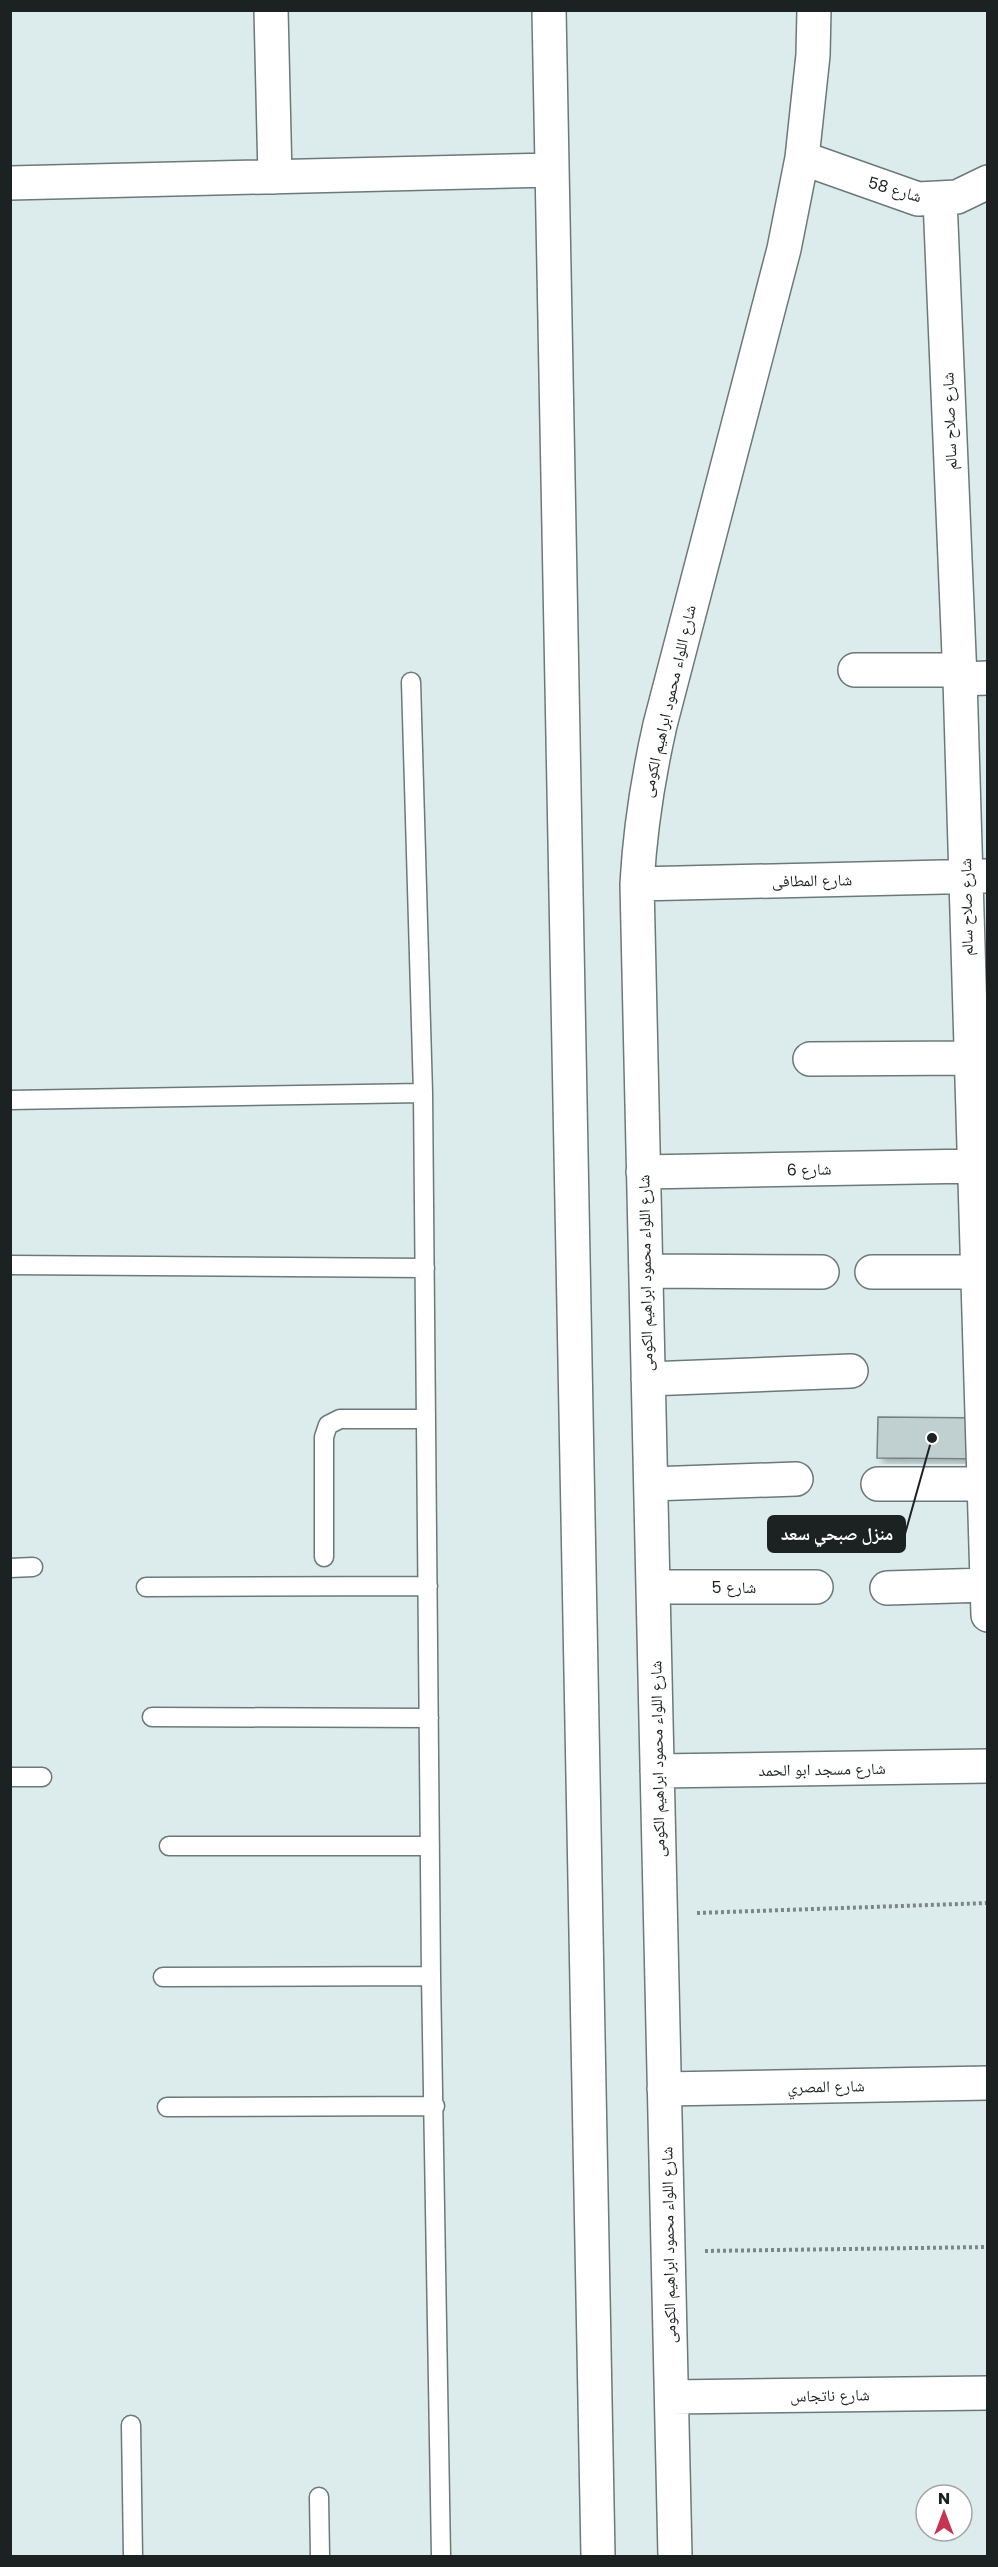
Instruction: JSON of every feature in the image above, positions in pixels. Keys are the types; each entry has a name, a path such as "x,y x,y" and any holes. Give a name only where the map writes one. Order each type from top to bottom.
{"street":[{"path":"271,10 275,177"},
{"path":"549,10 598,2556"},
{"name":"شارع اللواء محمود ابراهيم الكومى","path":"675,2556 637,884 640,830 648,777 660,724 784,249 802,158 813,56 814,10"},
{"name":"شارع 58","path":"802,158 918,199 940,199 973,191 987,182"},
{"path":"10,183 552,171"},
{"name":"شارع صلاح سالم","path":"940,199 969,676 977,876 970,1058 987,1600"},
{"path":"855,670 969,676"},
{"name":"شارع المطافى","path":"637,884 977,876"},
{"path":"810,1059 970,1058"},
{"name":"شارع 6","path":"643,1172 975,1166"},
{"path":"646,1271 822,1272"},
{"path":"872,1272 976,1272"},
{"path":"648,1379 851,1371"},
{"path":"651,1484 796,1479"},
{"path":"878,1484 984,1484"},
{"name":"شارع 5","path":"653,1587 816,1587"},
{"path":"887,1588 987,1600"},
{"name":"شارع مسجد ابو الحمد","path":"657,1771 987,1766"},
{"name":"شارع المصري","path":"664,2089 987,2084"},
{"name":"شارع ناتجاس","path":"672,2397 987,2393"}],"lane":[{"path":"411,682 423,1093 431,1976 441,2556"},
{"path":"10,1100 423,1093"},
{"path":"10,1265 425,1268"},
{"path":"324,1557 324,1437 328,1425 340,1419 426,1419"},
{"path":"10,1568 33,1567"},
{"path":"146,1587 428,1586"},
{"path":"152,1717 429,1718"},
{"path":"10,1777 42,1777"},
{"path":"169,1846 430,1846"},
{"path":"163,1977 431,1976"},
{"path":"167,2107 435,2106"},
{"path":"131,2425 133,2556"},
{"path":"319,2497 320,2556"}],"path":[{"path":"661,1915 987,1903"},
{"path":"668,2251 987,2247"}],"building":[{"path":"878,1417 988,1418 988,1459 877,1458"}],"place":[{"name":"منزل صبحي سعد","path":"932,1438"}]}
